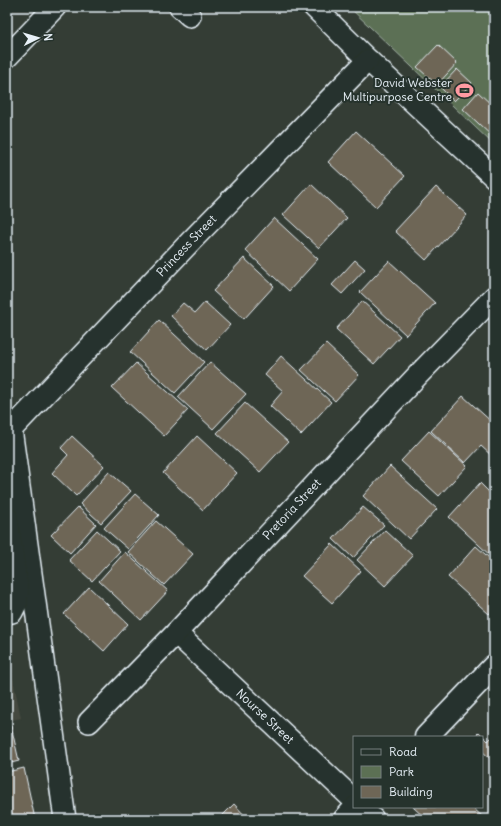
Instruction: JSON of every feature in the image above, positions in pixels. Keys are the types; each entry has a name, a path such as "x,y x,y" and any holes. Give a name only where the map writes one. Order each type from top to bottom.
{"main road":[{"path":"427,736 494,666"},
{"path":"345,819 355,808"}],"street":[{"path":"7,57 55,7"},
{"path":"314,7 368,60 494,177"},
{"name":"Princess Street","path":"9,431 191,241 368,60"},
{"name":"Pretoria Street","path":"89,722 176,633 418,375 494,297"},
{"path":"9,431 65,819"},
{"path":"7,517 18,591 17,602 12,612 7,613"},
{"name":"Nourse Street","path":"176,633 353,799"},
{"path":"362,808 373,819"}],"shaded area":[{"path":"7,649 21,718 7,721"}],"green space":[{"name":"David Webster Multipurpose Centre","path":"349,7 494,7 494,145"}],"building":[{"path":"438,45 457,63 437,85 417,67"},
{"path":"457,69 472,83 454,101 440,87"},
{"path":"478,92 494,107 494,138 463,109"},
{"path":"356,131 405,176 376,207 328,162"},
{"path":"311,184 347,218 319,248 283,215"},
{"path":"436,187 467,215 426,260 395,231"},
{"path":"274,218 318,259 289,291 245,250"},
{"path":"244,258 274,286 244,319 213,291"},
{"path":"355,260 365,269 342,294 332,285"},
{"path":"389,261 435,303 406,335 360,292"},
{"path":"362,301 400,336 374,364 336,329"},
{"path":"205,302 230,325 207,350 171,316 183,303 195,313"},
{"path":"159,320 204,362 175,393 130,352"},
{"path":"326,344 359,375 335,401 301,370"},
{"path":"281,356 331,402 301,435 270,406 283,391 265,375"},
{"path":"210,362 246,394 213,429 178,397"},
{"path":"136,363 188,410 164,436 112,388"},
{"path":"463,396 494,424 494,458 481,446 465,463 431,431"},
{"path":"245,403 288,442 260,472 217,433"},
{"path":"429,431 467,466 439,496 401,461"},
{"path":"72,436 104,466 76,496 52,473 68,455 61,448"},
{"path":"197,436 237,473 203,510 163,473"},
{"path":"390,466 437,509 409,539 363,496"},
{"path":"109,472 131,491 101,523 80,504"},
{"path":"480,483 494,497 494,559 449,517"},
{"path":"135,494 159,515 128,549 104,528"},
{"path":"78,507 96,524 70,553 51,535"},
{"path":"363,507 384,525 353,558 333,539"},
{"path":"156,521 193,554 164,585 128,552"},
{"path":"97,530 120,551 92,581 69,560"},
{"path":"385,530 413,556 385,586 357,560"},
{"path":"332,544 361,571 332,603 302,576"},
{"path":"476,546 494,562 494,609 489,614 448,577"},
{"path":"125,552 168,591 141,620 99,581"},
{"path":"89,587 128,624 104,651 64,614"},
{"path":"11,726 19,761 7,764 7,727"},
{"path":"479,732 483,736 475,736"},
{"path":"494,735 494,762 483,752 483,736 488,741"},
{"path":"24,768 35,819 7,819 7,772"},
{"path":"234,804 248,819 219,819"},
{"path":"414,808 473,808 485,819 426,819"}],"place":[{"name":"David Webster Multipurpose Centre","path":"465,90"}]}
